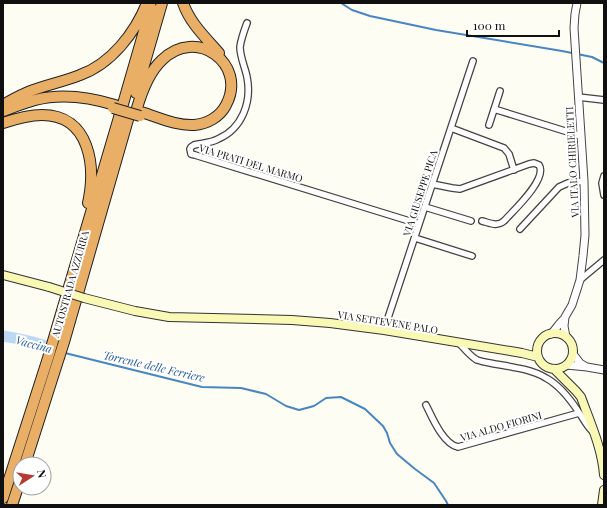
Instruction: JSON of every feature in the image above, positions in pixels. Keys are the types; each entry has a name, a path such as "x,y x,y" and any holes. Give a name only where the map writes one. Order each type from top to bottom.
{"highway":[{"path":"3,105 27,92 78,76 97,67 124,42 137,23 147,3"},
{"name":"AUTOSTRADA AZZURRA","path":"3,498 53,360 64,342 92,246 103,218 129,111 152,3"},
{"name":"AUTOSTRADA AZZURRA","path":"27,456 53,360 54,341 71,280 129,111 162,3"},
{"path":"3,112 35,100 54,97 82,97 96,100 180,127 198,128 207,126 216,121 225,113 231,104 234,92 232,73 229,66 193,23 182,3"},
{"path":"3,116 27,105 45,101 69,100 97,103 129,111 170,121 189,125 201,124 212,120 224,109 231,90 229,73 213,52 203,48 190,47 174,51 162,59 152,72 129,111"},
{"path":"3,124 32,116 51,116 63,119 72,125 79,131 85,142 91,168 90,189 75,254 71,280"}],"main road":[{"name":"VIA SETTEVENE PALO","path":"3,275 135,311 169,317 325,322 384,330 538,357"},
{"path":"565,380 566,366 573,354 572,346 569,340 561,334 551,334 542,338 539,342 537,347 538,357 546,367 554,370 581,397 602,457 604,475"},
{"path":"522,353 537,347"},
{"path":"554,370 566,366"},
{"path":"602,505 604,490"}],"street":[{"name":"VIA ITALO CHIRIELETTI","path":"551,334 565,317 572,305 580,280 583,256 584,181 574,22 577,3"},
{"name":"VIA PRATI DEL MARMO","path":"247,23 242,36 240,48 249,88 246,108 241,118 230,132 216,140 192,146 190,149 191,154 419,224"},
{"name":"VIA GIUSEPPE PICA","path":"384,330 473,61"},
{"path":"489,125 500,91"},
{"path":"578,97 604,100"},
{"path":"494,109 581,136"},
{"path":"451,128 504,148 509,154 514,170"},
{"path":"432,184 460,189 534,163 539,165 542,169 533,189 502,223 494,225 482,221"},
{"path":"604,176 602,185 604,195"},
{"path":"520,229 561,186 568,183 584,181"},
{"path":"425,207 471,221"},
{"path":"415,238 472,256"},
{"path":"580,280 604,260"},
{"path":"565,317 564,326 566,337"},
{"path":"459,343 477,360 524,370 547,379 571,401 587,426 595,434"},
{"path":"573,354 580,363 587,367"},
{"path":"566,366 587,367 604,370"},
{"name":"VIA ALDO FIORINI","path":"426,405 436,424 450,444 458,447 579,413"}],"waterway":[{"path":"341,3 352,10 370,16 436,30 592,57 604,63"},
{"name":"Vaccina","path":"3,336 32,342 60,351"},
{"name":"Torrente delle Ferriere","path":"65,353 202,387 241,388 266,394 286,406 299,410 314,406 326,398 341,397 365,409 383,426 390,443 397,454 434,483 448,505"}]}
